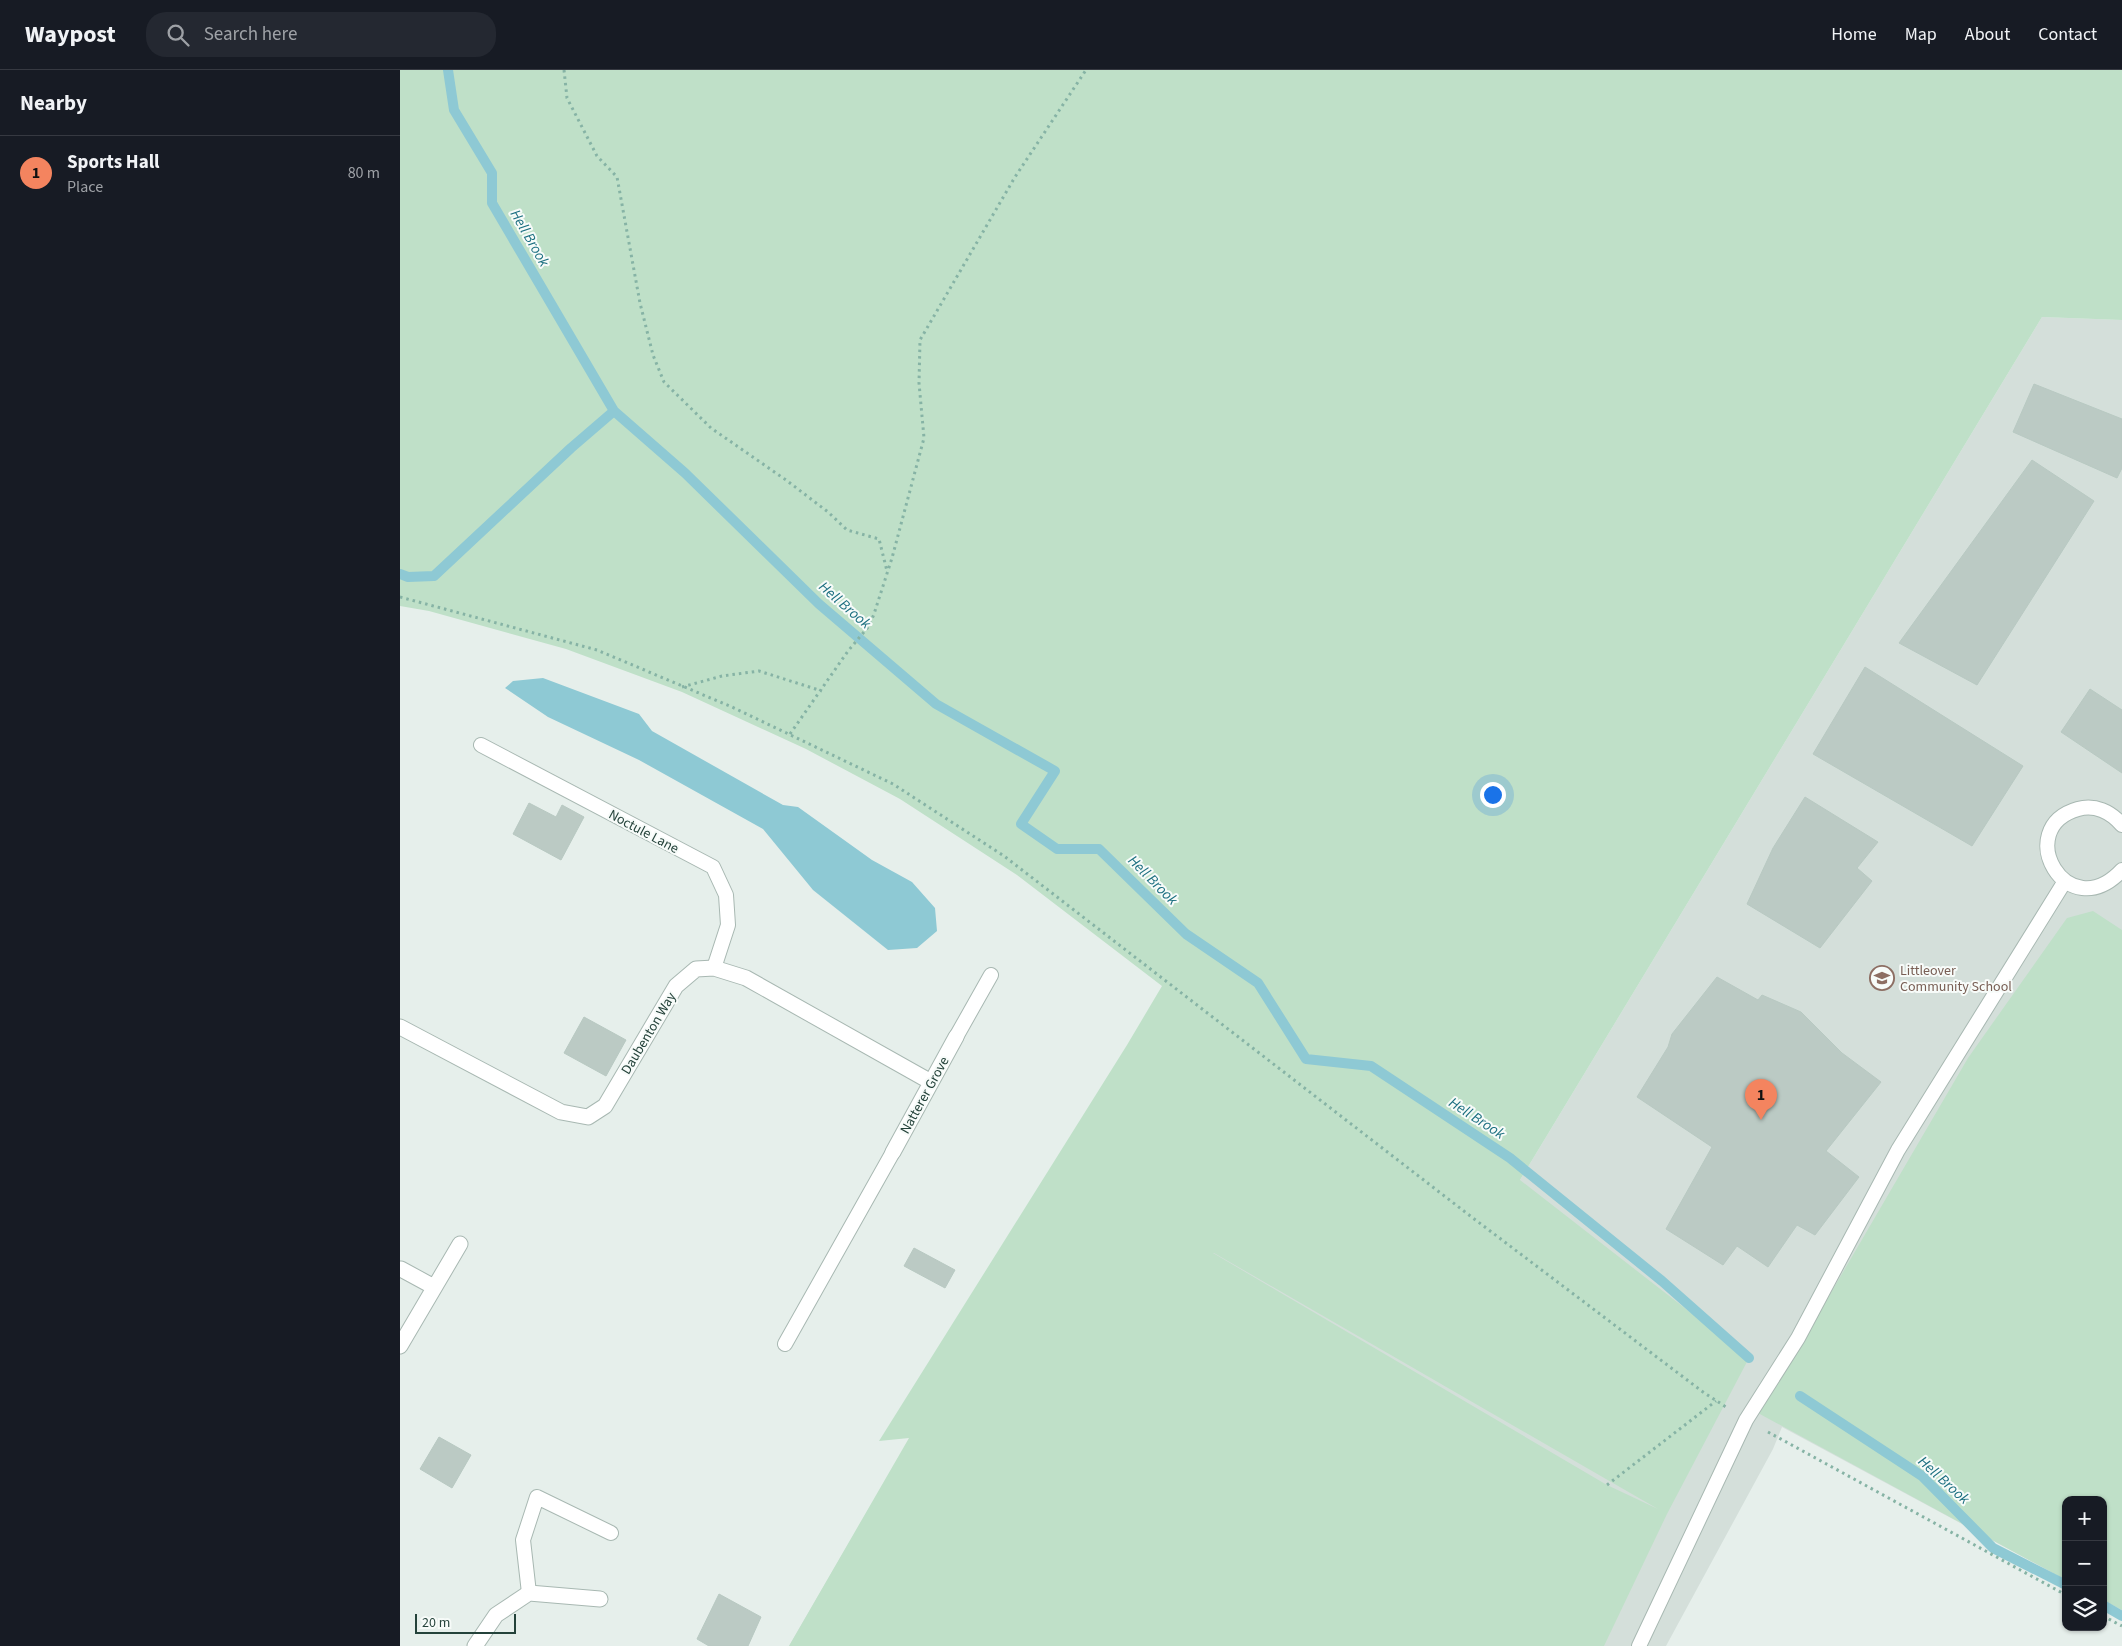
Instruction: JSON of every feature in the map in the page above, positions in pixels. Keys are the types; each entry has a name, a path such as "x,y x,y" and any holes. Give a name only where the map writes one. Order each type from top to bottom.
{"street":[{"name":"Daubenton Way","path":"400,1027 561,1112 588,1116 605,1106 676,986 696,969 714,968"},
{"path":"714,968 746,978 931,1082"},
{"name":"Natterer Grove","path":"893,1152 956,1037"},
{"path":"400,1346 460,1244"},
{"path":"401,1268 434,1287"},
{"path":"475,1646 496,1615 529,1593 600,1599"}],"lane":[{"name":"Noctule Lane","path":"481,745 713,867 726,896 728,925 714,968"},
{"path":"2122,825 2114,816 2102,810 2084,807 2068,812 2056,822 2048,837 2047,850 2055,872 2065,882 2081,888 2099,887 2112,880 2122,870"},
{"path":"1639,1646 1746,1420 1798,1338 1898,1150 2065,882"},
{"path":"956,1037 992,975"},
{"path":"785,1344 893,1152"},
{"path":"529,1593 523,1540 537,1497 610,1533"}],"path":[{"path":"564,70 567,98 597,156 617,177 640,303 653,355 664,382 711,428 786,480 828,512 847,530 879,539 888,572"},
{"path":"790,734 822,691 848,651 869,626 888,572 924,438 918,383 920,340 1015,177 1086,70"},
{"path":"400,597 597,650 732,707 893,784 1004,856 1469,1215 1716,1401 1746,1420 2062,1593"},
{"path":"681,687 722,676 759,670 822,691"},
{"path":"1607,1485 1716,1401"},
{"path":"2107,1618 2122,1626"}],"shaded area":[{"name":"Littleover Community School","path":"2042,317 2122,320 2122,1610 2107,1602 2107,1496 2062,1496 2062,1578 1782,1427 1773,1449 1666,1646 789,1646 910,1438 1065,1222 1520,1180"}],"green space":[{"path":"400,70 2122,70 2122,320 2042,317 1520,1180 1749,1358 1667,1514 1604,1646 789,1646 909,1438 879,1441 1162,986 1017,875 900,799 806,749 682,692 566,649 429,611 400,606","holes":["1214,1253 1658,1509 1607,1485"]},
{"path":"2093,911 2122,930 2122,1610 2107,1602 2107,1496 2062,1496 2062,1578 1758,1413 1787,1368 1968,1058 2067,918"}],"water":[{"path":"543,678 639,714 652,731 783,805 798,807 872,860 912,882 935,908 937,931 917,948 888,950 813,890 763,829 639,760 548,717 505,688 513,681"}],"building":[{"path":"2034,384 2122,419 2122,468 2117,478 2013,432"},
{"path":"2032,460 2094,501 1977,685 1899,643"},
{"path":"1865,667 2023,766 1972,846 1813,754"},
{"path":"2090,689 2122,710 2122,773 2061,732"},
{"path":"1805,797 1878,842 1857,868 1872,881 1820,948 1747,904 1773,848"},
{"path":"529,803 556,817 562,805 584,817 561,860 513,834"},
{"path":"1717,977 1758,1000 1762,995 1801,1012 1842,1053 1881,1082 1826,1151 1859,1177 1815,1235 1797,1225 1768,1267 1737,1246 1723,1265 1666,1229 1712,1147 1637,1097 1668,1047 1672,1034"},
{"path":"584,1017 626,1040 606,1076 564,1053"},
{"path":"914,1248 955,1270 945,1288 904,1266"},
{"path":"439,1437 471,1455 452,1488 420,1469"},
{"path":"719,1594 761,1617 748,1646 709,1646 697,1639"}],"waterway":[{"name":"Hell Brook","path":"400,574 408,577 434,576 571,448 614,411 492,203 492,173 454,110 448,70"},
{"name":"Hell Brook","path":"614,411 685,473 819,604 936,704 1055,771 1021,824 1057,849 1099,849 1186,934 1258,983 1306,1059 1371,1066 1510,1158 1662,1281 1749,1358"},
{"name":"Hell Brook","path":"1800,1396 1922,1476 1993,1548 2062,1583"},
{"name":"Hell Brook","path":"2107,1607 2122,1616"}],"place":[{"name":"Littleover Community School","path":"1882,978"},
{"name":"Sports Hall","path":"1761,1120"}]}
